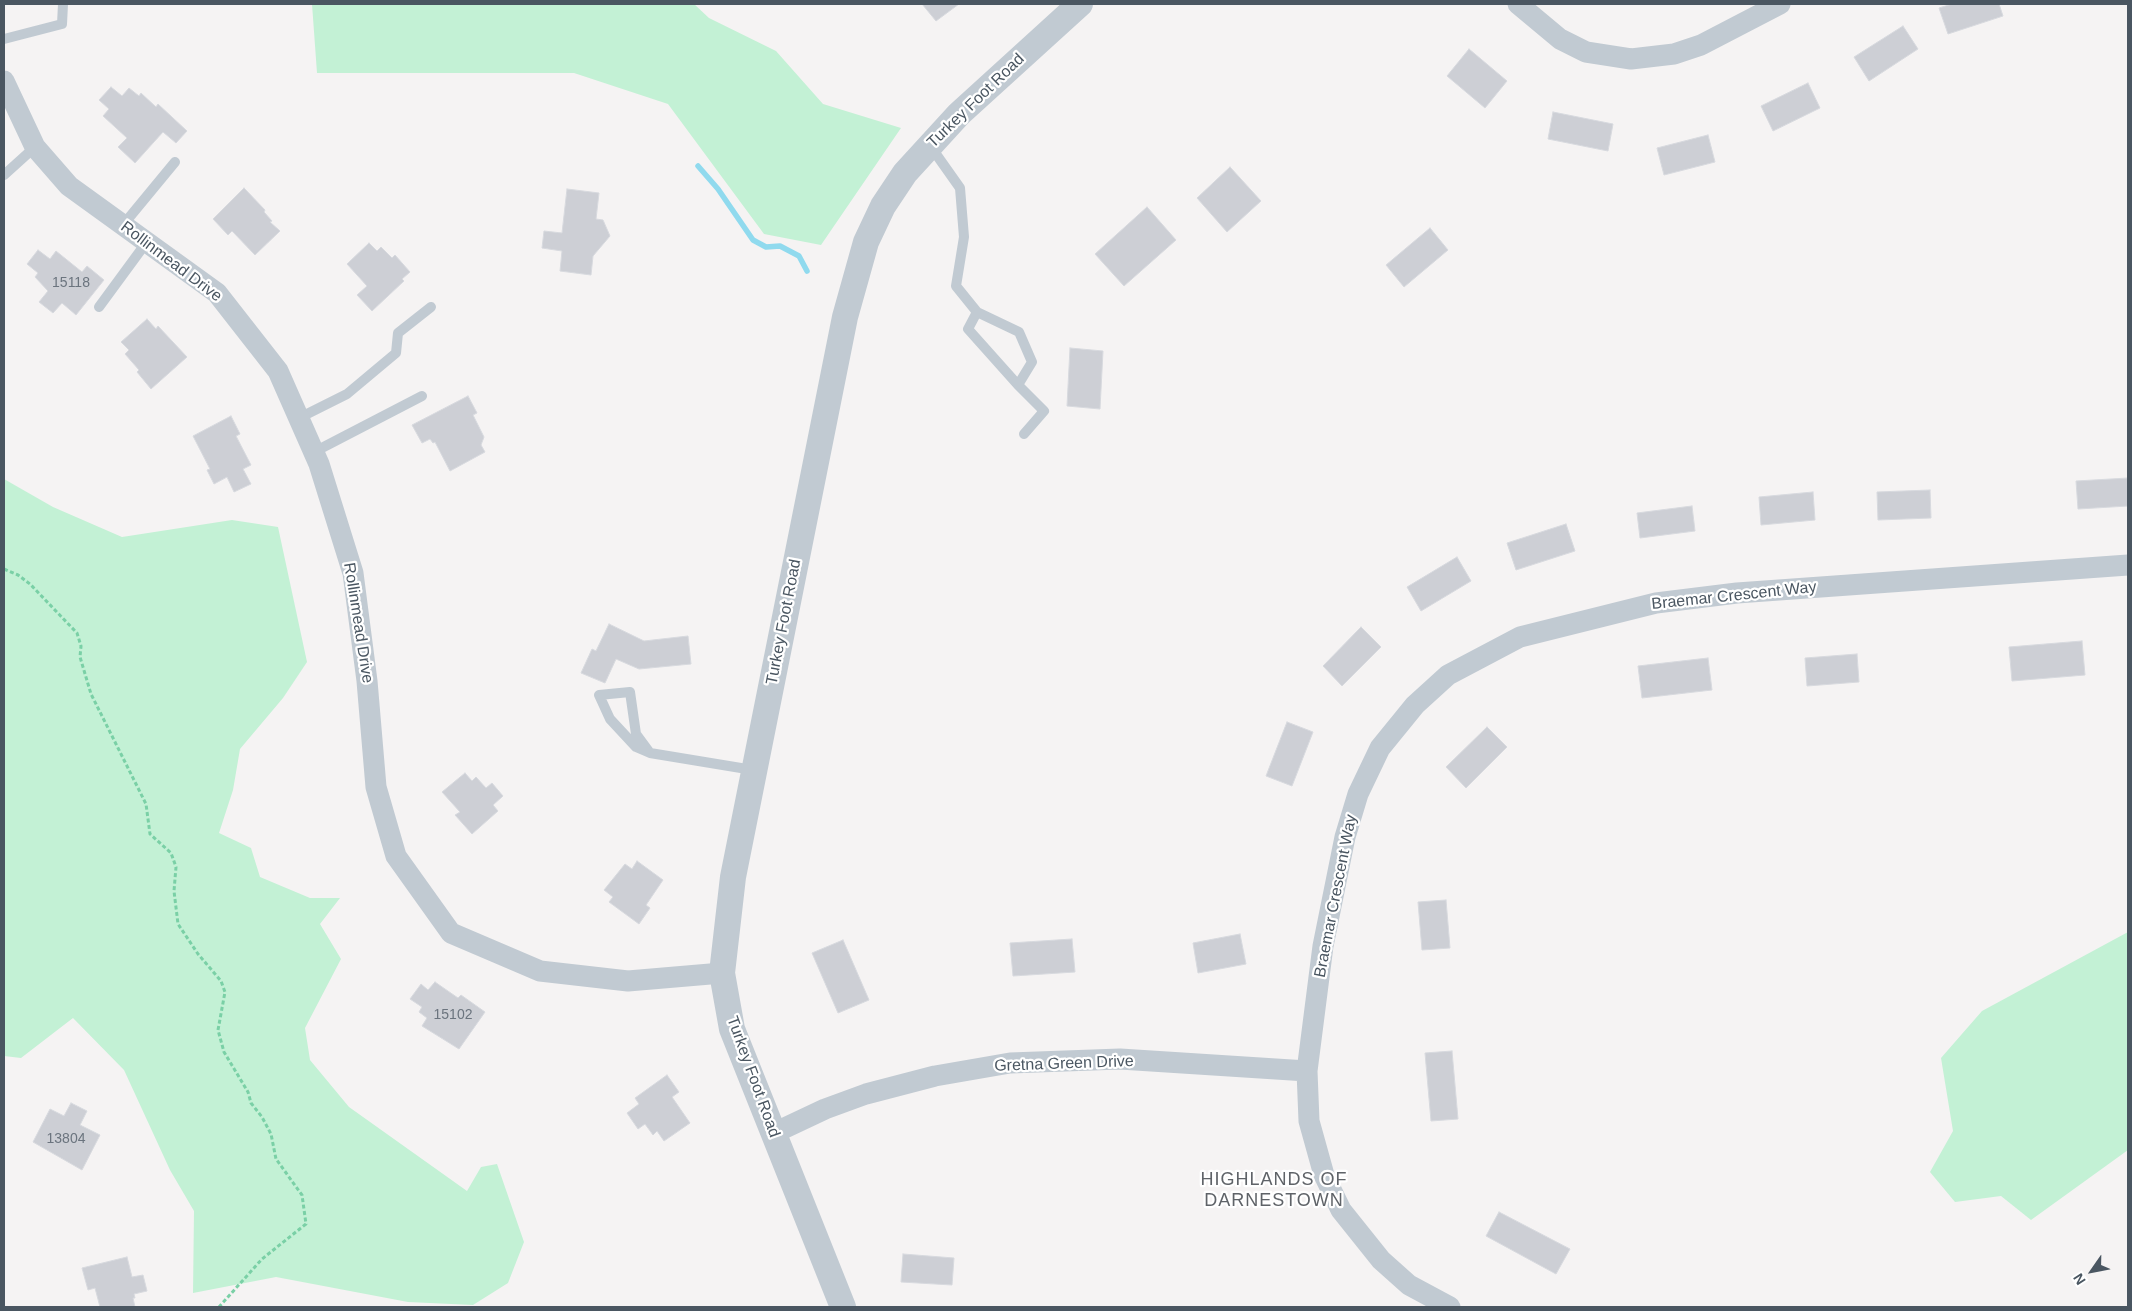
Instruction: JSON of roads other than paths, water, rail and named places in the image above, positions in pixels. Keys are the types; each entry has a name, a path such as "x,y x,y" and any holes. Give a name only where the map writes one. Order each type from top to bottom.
{"street":[{"name":"Turkey Foot Road","path":"843,1307 772,1134 732,1029 722,973 733,877 850,298 866,242 883,206 906,174 930,146 959,114 1080,4"},
{"path":"1518,4 1560,40 1586,52 1631,59 1674,54 1701,45 1780,4"},
{"name":"Rollinmead Drive","path":"4,81 35,147 69,186 217,293 278,371 314,452 353,573 367,681 376,787 396,856 451,934 540,971 628,981 722,973"},
{"name":"Braemar Crescent Way","path":"1450,1307 1409,1285 1381,1260 1340,1210 1324,1175 1310,1122 1307,1071 1323,946 1344,837 1358,794 1380,748 1415,705 1448,675 1520,637 1656,603 1737,593 2128,566"},
{"name":"Gretna Green Drive","path":"772,1134 825,1109 866,1094 935,1076 1010,1063 1120,1059 1307,1071"}],"lane":[{"path":"4,38 62,24 63,4"},
{"path":"930,146 960,188 964,237 956,286 977,312 1019,332 1032,362 1018,385"},
{"path":"4,175 35,147"},
{"path":"122,225 175,162"},
{"path":"99,308 146,242"},
{"path":"299,418 347,394 396,353 398,333 430,307"},
{"path":"977,312 968,329 1044,411 1024,434"},
{"path":"314,452 422,396"},
{"path":"650,753 636,734 630,692 599,695 610,719 636,747 650,753 754,770"}],"waterway":[{"path":"698,166 718,189 753,240 766,247 780,246 799,256 807,271"}],"district":[{"name":"HIGHLANDS OF DARNESTOWN","path":"1274,1190"}]}
